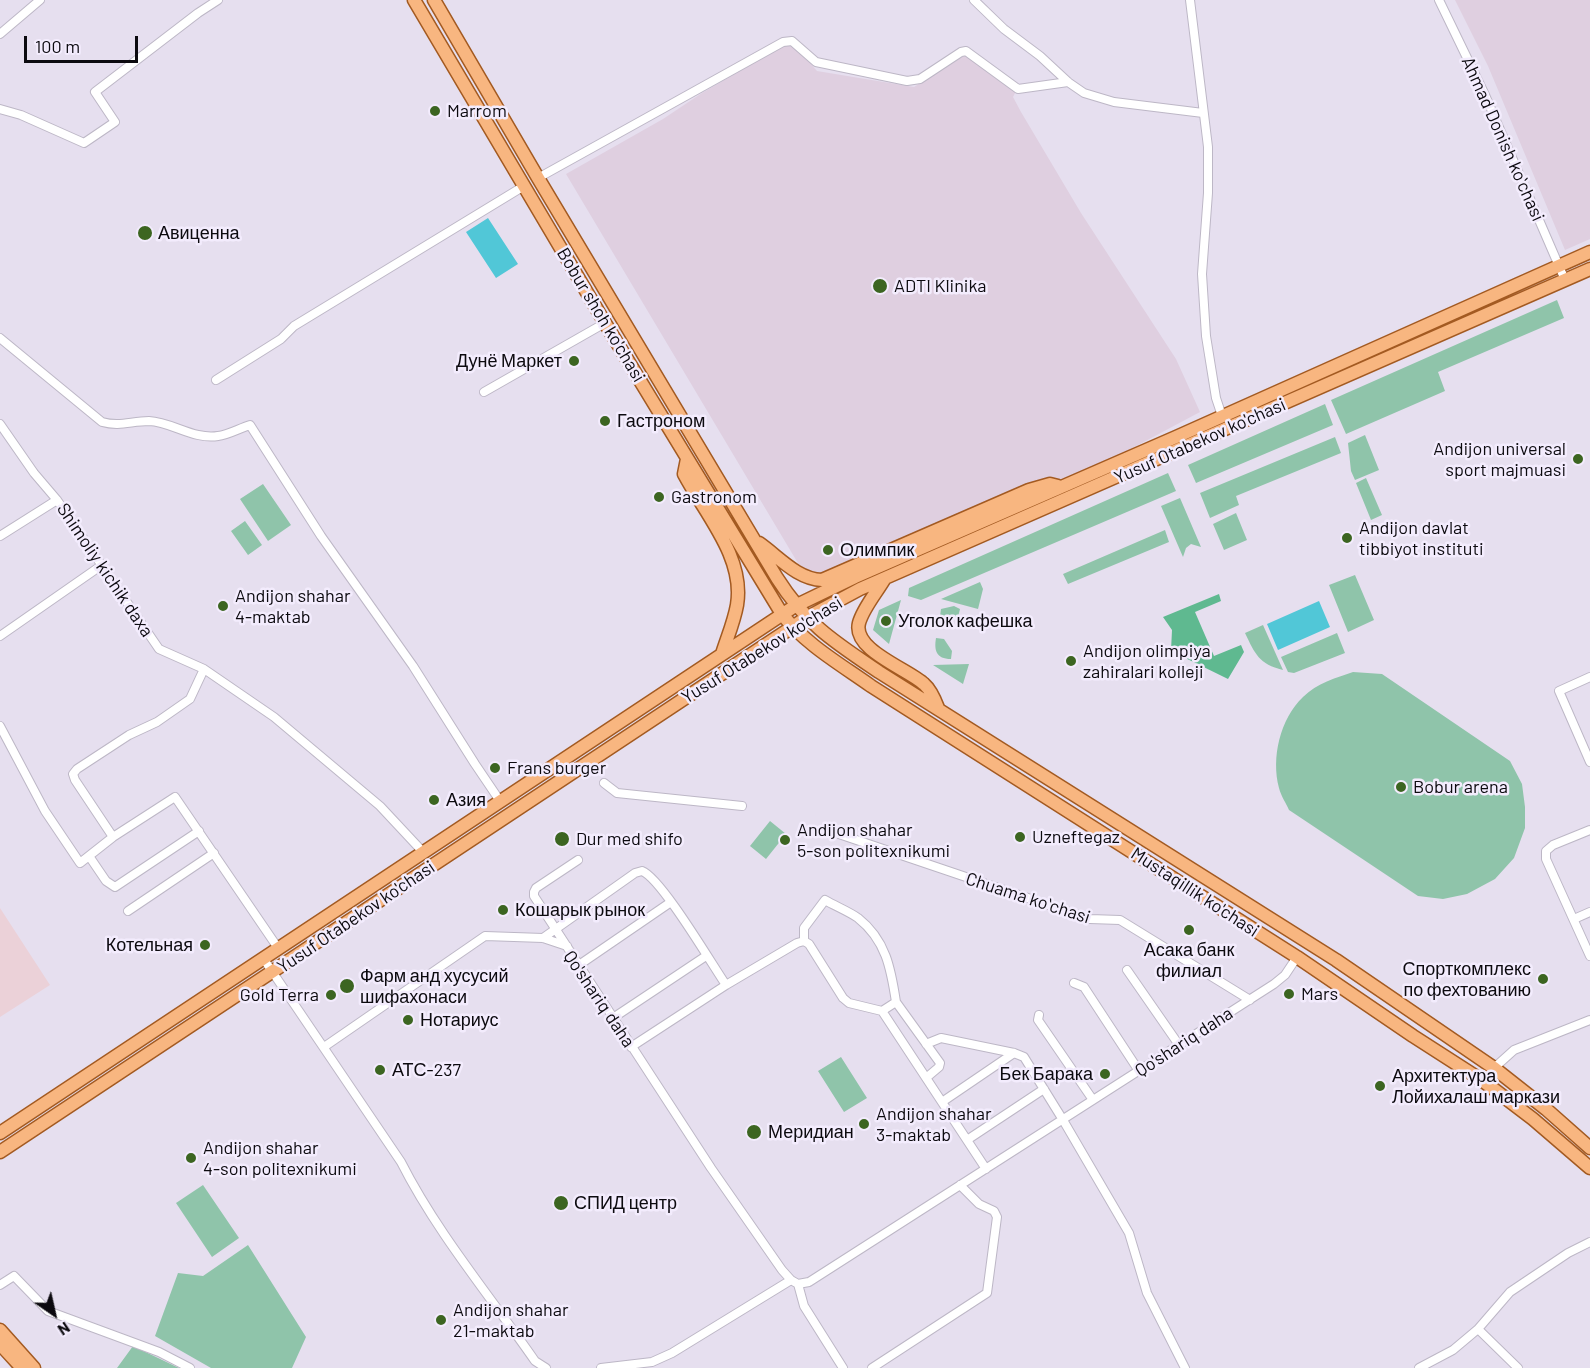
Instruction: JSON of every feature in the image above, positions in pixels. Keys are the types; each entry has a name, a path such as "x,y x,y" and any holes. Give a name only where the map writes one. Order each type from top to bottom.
{"main road":[{"name":"Bobur shoh ko'chasi","path":"414,0 605,323 792,627"},
{"name":"Bobur shoh ko'chasi","path":"434,0 753,538 795,606 806,618"},
{"path":"457,72 471,64"},
{"name":"Yusuf Otabekov ko'chasi","path":"0,1133 795,606 855,577 1590,252"},
{"name":"Yusuf Otabekov ko'chasi","path":"0,1152 806,618 860,589 1590,269"},
{"path":"687,459 684,474 728,549 735,572 737,604 722,654"},
{"path":"753,538 802,576 822,580 1029,490 1050,484 1062,486"},
{"path":"885,578 860,620 859,633 864,643 874,651 923,683 938,709"},
{"name":"Mustaqillik ko'chasi","path":"806,618 831,640 1328,955 1494,1068 1590,1148"},
{"name":"Mustaqillik ko'chasi","path":"792,627 871,686 1297,957 1484,1082 1533,1119 1590,1168"},
{"path":"1413,1036 1423,1021"},
{"path":"1484,1082 1494,1068"},
{"path":"0,1330 6,1346 22,1368"},
{"path":"6,1346 34,1368"}],"street":[{"path":"0,34 40,0"},
{"path":"0,109 21,115 84,143 115,122 94,92 218,0"},
{"path":"974,0 1004,29 1084,93 1114,102 1203,113"},
{"name":"Ahmad Donish koʻchasi","path":"1438,0 1490,106 1565,280"},
{"path":"1192,1 1208,147 1208,193 1202,274 1210,362 1222,416"},
{"path":"538,178 783,42 792,41 816,62 907,81 920,79 966,51 1018,89 1068,82"},
{"path":"216,380 281,339 303,320 524,186"},
{"path":"484,392 605,323"},
{"path":"0,338 102,422 120,425 148,421 170,425 199,435 218,436 249,425 321,536 413,666 474,764 500,801"},
{"name":"Shimoliy kichik daxa","path":"0,424 34,473 57,500 159,649 204,669 274,717 380,806 423,852"},
{"path":"0,536 57,500"},
{"path":"0,636 102,565"},
{"path":"114,837 73,774 77,769 129,735 157,722 190,699 204,669"},
{"path":"1589,757 1558,691 1590,677"},
{"path":"0,726 40,802 80,863 114,837 175,797 278,948"},
{"path":"604,783 617,793 742,806"},
{"name":"Chuama koʻchasi","path":"827,830 1090,919 1120,920 1250,1000"},
{"path":"1590,830 1553,845 1546,851 1546,859 1590,956"},
{"path":"89,856 106,881 115,887 199,831"},
{"path":"128,911 213,853"},
{"path":"567,946 534,892 578,860"},
{"path":"543,938 635,873 642,871 653,878 671,902 726,985"},
{"path":"804,941 804,928 825,900 858,918 872,933 888,958 896,1002 940,1063 939,1067 926,1078"},
{"path":"579,965 671,902"},
{"path":"1574,919 1590,912"},
{"name":"Qo'shariq daha","path":"324,1047 485,936 543,938 567,946 711,1168 794,1282"},
{"path":"631,1047 726,985 804,941"},
{"path":"804,941 809,944 843,998 849,1003 882,1011 986,1169"},
{"path":"613,1018 706,956"},
{"name":"Qo'shariq daha","path":"601,1368 652,1362 662,1358 794,1282 809,1282 1250,1000 1286,975 1297,957"},
{"path":"263,958 401,1162 412,1185 465,1264 536,1365 546,1368"},
{"path":"1127,970 1179,1045"},
{"path":"1074,983 1084,987 1139,1071"},
{"path":"882,1011 896,1002"},
{"path":"1039,1015 1038,1020 1093,1100"},
{"path":"1494,1068 1514,1050 1590,1020"},
{"path":"926,1044 941,1038 1024,1057 1129,1233 1144,1287 1185,1368"},
{"path":"942,1102 1014,1053"},
{"path":"967,1140 1044,1089"},
{"path":"872,1368 987,1293 998,1216 994,1211 979,1204 960,1185"},
{"path":"1419,1368 1444,1356 1478,1329 1509,1292 1568,1253 1590,1242"},
{"path":"0,1285 14,1276 48,1311 159,1352 190,1368"},
{"path":"794,1282 804,1306 843,1368"},
{"path":"1478,1329 1518,1368"}],"shaded area":[{"path":"1455,0 1590,0 1590,239 1565,250 1488,66"},
{"name":"ADTI Klinika","path":"788,43 796,47 817,71 914,87 967,54 1016,91 1013,97 1021,112 1081,213 1176,359 1200,412 1108,461 1017,499 829,575 805,575 566,174 663,119 702,93"},
{"path":"0,908 50,985 0,1017"}],"green space":[{"path":"1557,300 1564,318 1438,372 1445,391 1346,434 1331,400"},
{"path":"1325,404 1333,425 1196,483 1188,465"},
{"path":"1365,435 1379,470 1355,480 1351,471 1348,443"},
{"path":"1335,437 1341,453 1236,496 1239,505 1210,518 1200,493"},
{"path":"1168,473 1176,491 921,600 908,596 909,588"},
{"path":"1366,478 1382,515 1371,520 1356,483"},
{"path":"263,484 291,525 268,541 240,499"},
{"path":"1180,498 1201,547 1191,544 1186,548 1183,557 1161,506"},
{"path":"1236,513 1247,540 1224,550 1213,524"},
{"path":"245,521 262,545 248,555 231,531"},
{"path":"1165,530 1169,542 1068,584 1063,574"},
{"path":"1355,575 1374,620 1348,632 1329,585"},
{"path":"980,582 983,589 978,609 941,599"},
{"path":"1219,594 1221,601 1195,612 1214,656 1241,645 1244,652 1228,679 1171,651 1172,630 1163,617"},
{"path":"901,600 889,644 873,630 879,610"},
{"path":"954,606 960,609 958,617 951,619 947,626 939,624 941,609"},
{"path":"1263,625 1283,670 1263,661 1245,633"},
{"path":"1337,633 1345,653 1294,673 1288,672 1281,657"},
{"path":"936,638 944,639 952,651 951,659 939,656 935,646"},
{"path":"969,664 963,684 933,665"},
{"name":"Bobur arena","path":"1353,672 1382,674 1510,761 1522,784 1525,828 1514,858 1495,879 1467,894 1443,899 1418,896 1289,810 1280,791 1276,764 1279,740 1288,716 1308,692"},
{"path":"770,821 786,834 766,859 750,846"},
{"path":"841,1057 867,1098 844,1112 818,1071"},
{"path":"203,1185 239,1238 212,1257 176,1203"},
{"path":"248,1245 306,1337 292,1368 211,1368 155,1336 178,1273 203,1276"},
{"path":"133,1346 179,1368 117,1368"}],"water":[{"path":"488,218 518,264 496,278 466,232"},
{"path":"1319,601 1330,627 1278,650 1267,624"}],"place":[{"name":"Marrom","path":"435,111"},
{"name":"Авиценна","path":"145,233"},
{"name":"ADTI Klinika","path":"880,286"},
{"name":"Дунё Маркет","path":"574,361"},
{"name":"Гастроном","path":"605,421"},
{"name":"Andijon universal sport majmuasi","path":"1578,459"},
{"name":"Gastronom","path":"659,497"},
{"name":"Andijon davlat tibbiyot instituti","path":"1347,538"},
{"name":"Олимпик","path":"828,550"},
{"name":"Andijon shahar 4-maktab","path":"223,606"},
{"name":"Уголок кафешка","path":"886,621"},
{"name":"Andijon olimpiya zahiralari kolleji","path":"1071,661"},
{"name":"Frans burger","path":"495,768"},
{"name":"Bobur arena","path":"1401,787"},
{"name":"Азия","path":"434,800"},
{"name":"Uzneftegaz","path":"1020,837"},
{"name":"Dur med shifo","path":"562,839"},
{"name":"Andijon shahar 5-son politexnikumi","path":"785,840"},
{"name":"Кошарык рынок","path":"503,910"},
{"name":"Асака банк филиал","path":"1189,930"},
{"name":"Котельная","path":"205,945"},
{"name":"Спорткомплекс по фехтованию","path":"1543,979"},
{"name":"Фарм анд хусусий шифахонаси","path":"347,986"},
{"name":"Mars","path":"1289,994"},
{"name":"Gold Terra","path":"331,995"},
{"name":"Нотариус","path":"408,1020"},
{"name":"АТС-237","path":"380,1070"},
{"name":"Бек Барака","path":"1105,1074"},
{"name":"Архитектура Лойихалаш маркази","path":"1380,1086"},
{"name":"Andijon shahar 3-maktab","path":"864,1124"},
{"name":"Меридиан","path":"754,1132"},
{"name":"Andijon shahar 4-son politexnikumi","path":"191,1158"},
{"name":"СПИД центр","path":"561,1203"},
{"name":"Andijon shahar 21-maktab","path":"441,1320"}]}
